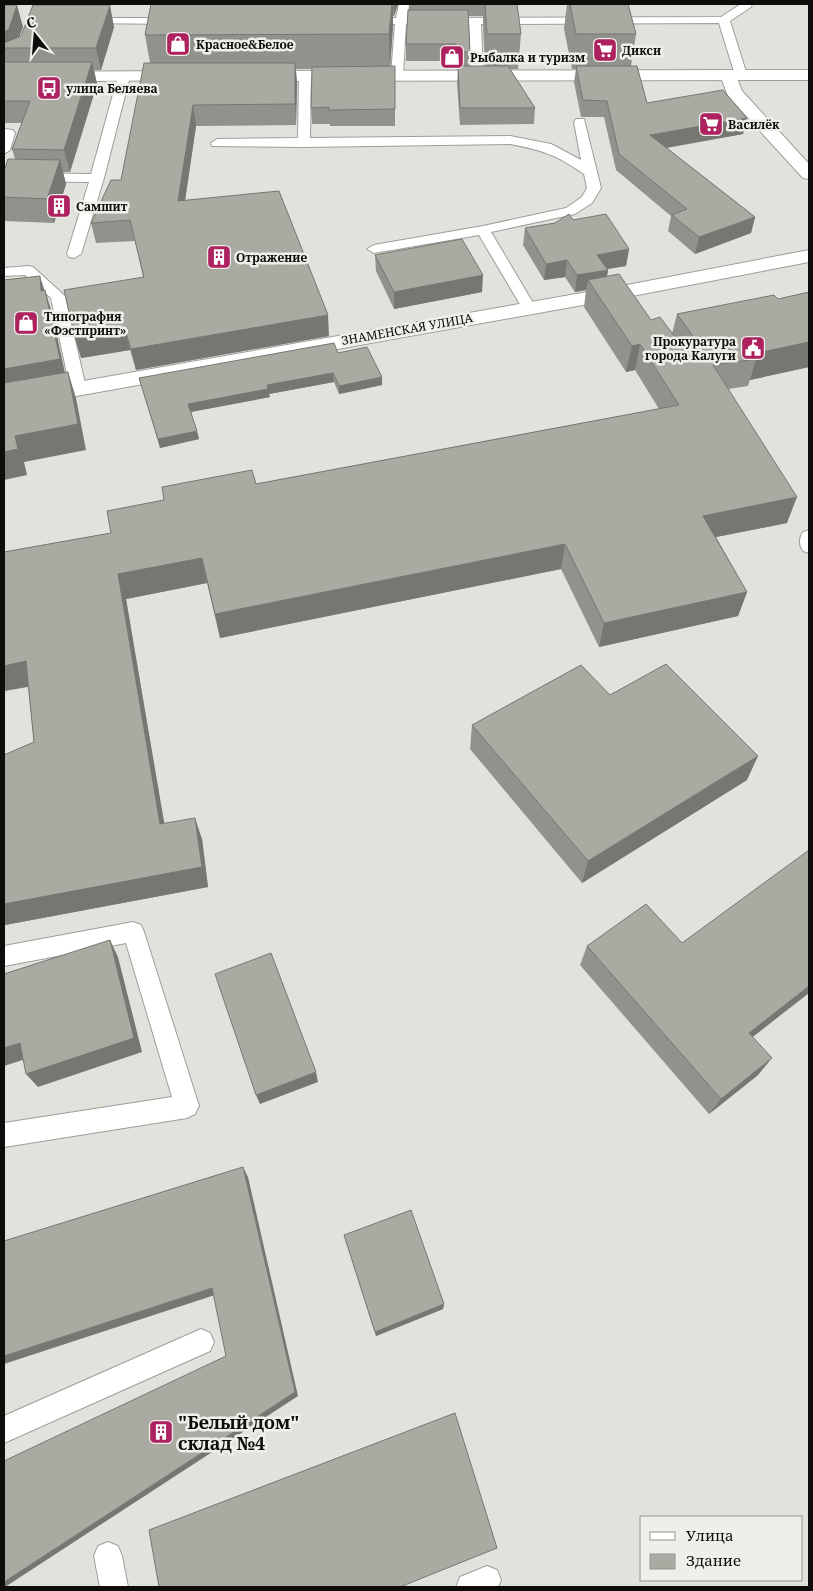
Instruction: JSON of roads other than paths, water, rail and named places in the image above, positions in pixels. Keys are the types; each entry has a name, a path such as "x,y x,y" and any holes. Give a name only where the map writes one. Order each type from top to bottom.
{"street":[{"path":"735,75 734,92 809,174"},
{"path":"248,76 809,75"},
{"path":"4,77 200,76"},
{"name":"ЗНАМЕНСКАЯ УЛИЦА","path":"4,402 529,308 631,296 809,256"}],"lane":[{"path":"397,75 402,7 404,4"},
{"path":"352,21 724,20 746,4"},
{"path":"724,20 735,75"},
{"path":"70,21 186,21"},
{"path":"475,21 477,75"},
{"path":"74,254 97,178 124,76"},
{"path":"304,143 305,76"},
{"path":"374,249 484,230 570,211 588,200 594,188 580,122"},
{"path":"4,133 9,133 4,150"},
{"path":"217,143 510,140 546,147 570,158 590,172"},
{"path":"4,177 97,178"},
{"path":"484,230 529,308"},
{"path":"4,272 28,270 58,296 78,388"},
{"path":"809,536 809,546"},
{"path":"4,956 133,932 187,1106 4,1134"},
{"path":"4,1430 200,1342"},
{"path":"108,1556 114,1587"}],"place":[{"name":"Красное&Белое","path":"178,44"},
{"name":"Дикси","path":"605,50"},
{"name":"Рыбалка и туризм","path":"452,57"},
{"name":"улица Беляева","path":"49,88"},
{"name":"Василёк","path":"711,124"},
{"name":"Самшит","path":"59,206"},
{"name":"Отражение","path":"219,257"},
{"name":"Типография «Фэстпринт»","path":"26,323"},
{"name":"Прокуратура города Калуги","path":"753,348"},
{"name":"\"Белый дом\" склад №4","path":"161,1432"}]}
